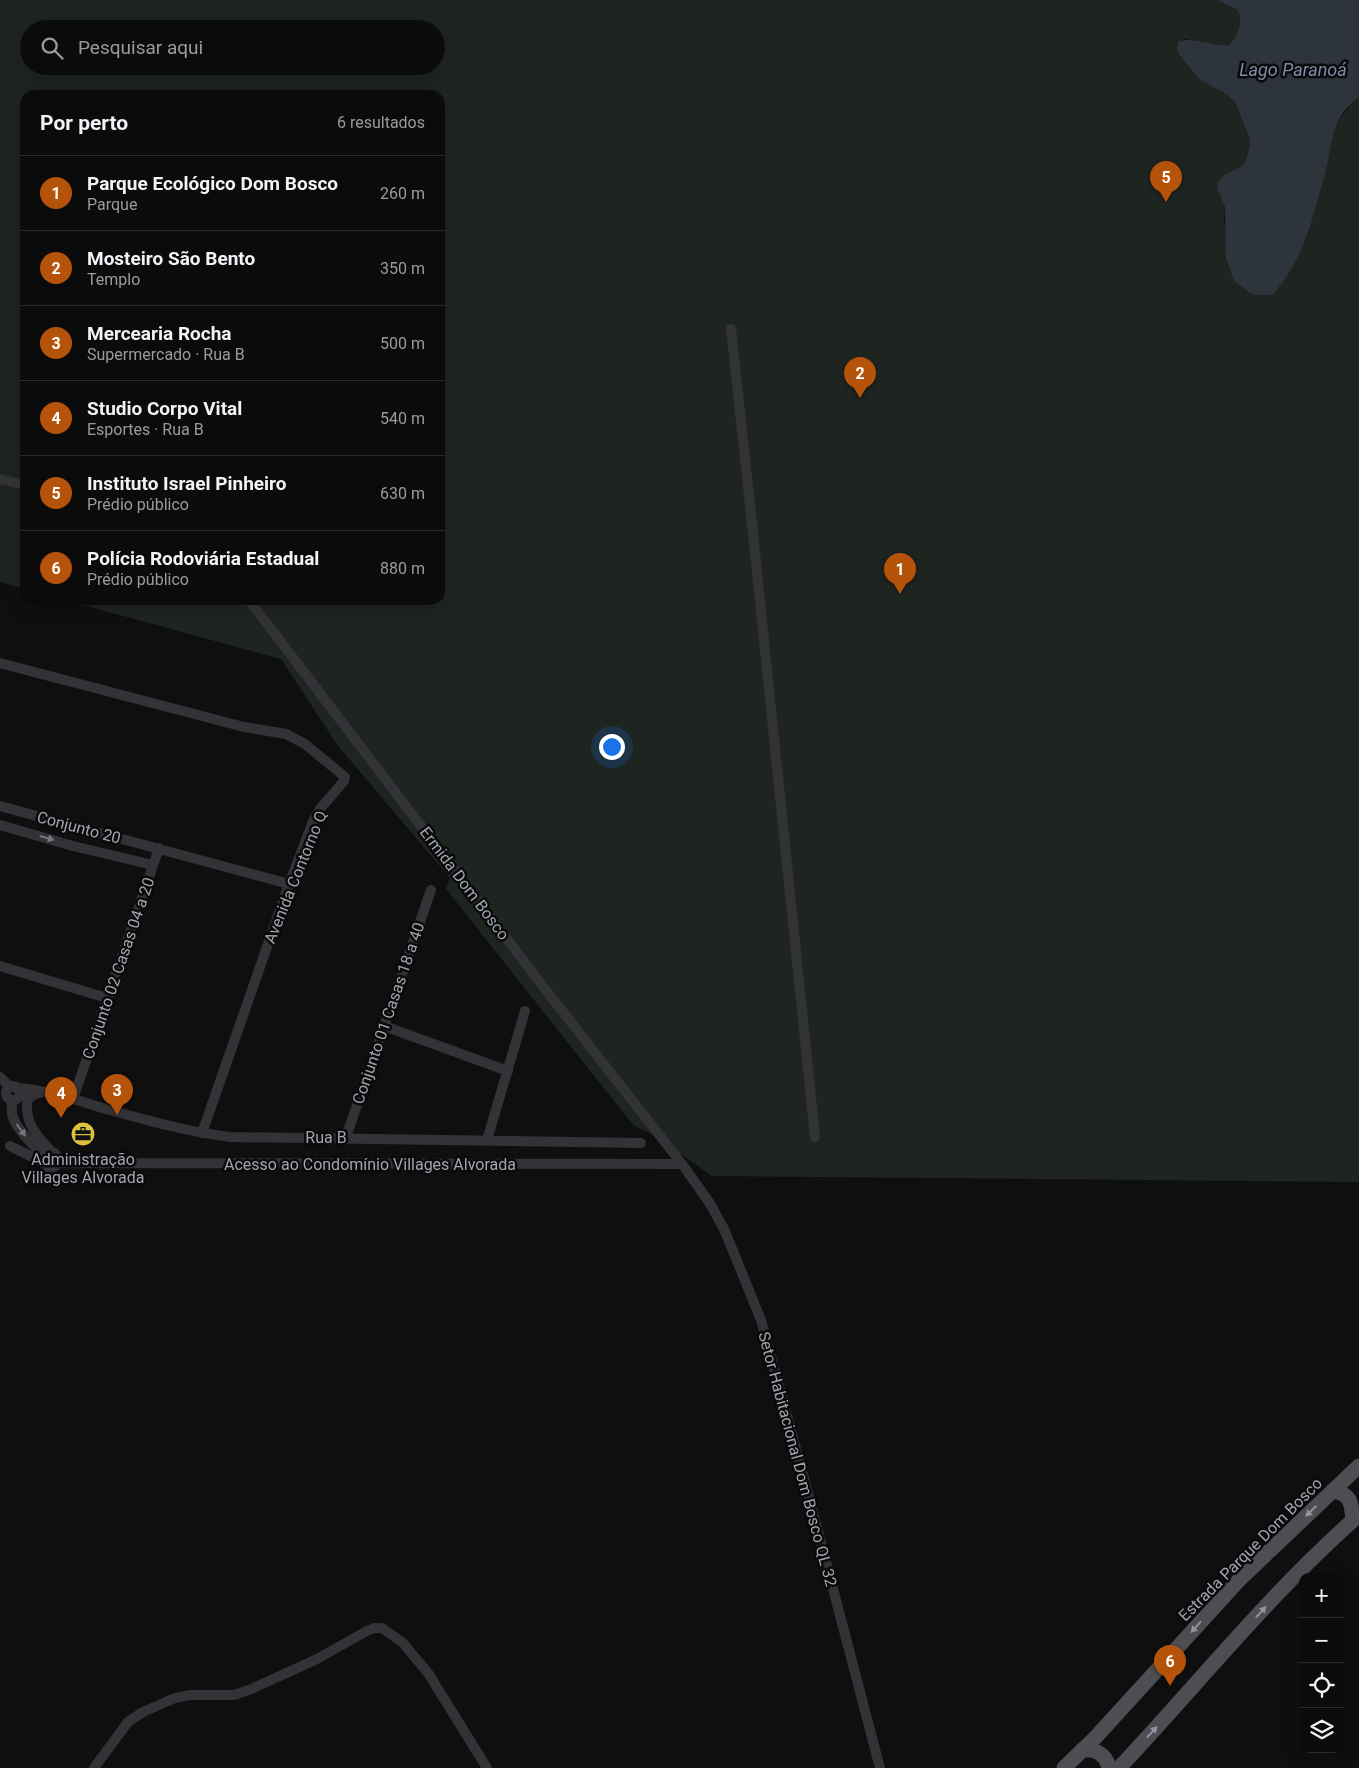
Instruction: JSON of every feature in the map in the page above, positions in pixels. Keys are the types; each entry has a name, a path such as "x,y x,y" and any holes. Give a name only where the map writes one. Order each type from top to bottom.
{"main road":[{"name":"Estrada Parque Dom Bosco","path":"1064,1768 1240,1578 1359,1466"},
{"path":"1119,1768 1284,1588 1356,1517 1349,1498 1341,1492 1332,1491"},
{"path":"1082,1750 1095,1751 1101,1754 1109,1768"}],"street":[{"path":"731,329 815,1137"},
{"path":"0,478 20,484"},
{"name":"Ermida Dom Bosco","path":"253,605 682,1164"},
{"name":"Avenida Contorno Q","path":"0,663 234,725 286,734 305,744 344,775 345,779 314,820 289,884 202,1133"},
{"name":"Conjunto 20","path":"0,806 289,884"},
{"name":"Conjunto 20","path":"0,825 74,846 153,865"},
{"name":"Conjunto 02 Casas 04 a 20","path":"73,1099 159,848"},
{"name":"Conjunto 01 Casas 18 a 40","path":"346,1138 431,890"},
{"path":"0,966 107,998"},
{"path":"487,1140 525,1011"},
{"path":"384,1026 508,1071"},
{"path":"0,1077 11,1095 15,1123 30,1143 44,1156"},
{"path":"28,1103 33,1095 42,1092"},
{"name":"Rua B","path":"11,1095 42,1092 151,1122 230,1137 641,1143"},
{"path":"11,1095 25,1094 28,1103 28,1118 44,1156"},
{"path":"11,1095 28,1103"},
{"path":"5,1145 44,1156 58,1156 58,1163"},
{"name":"Acesso ao Condomínio Villages Alvorada","path":"44,1156 47,1168 52,1168 58,1163 682,1164"},
{"name":"Setor Habitacional Dom Bosco QL 32","path":"682,1164 709,1202 724,1228 761,1320 807,1487 880,1768"},
{"path":"94,1768 128,1722 143,1712 175,1698 190,1695 234,1695 317,1658 365,1632 374,1628 382,1628 402,1642 428,1673 487,1768"}],"shaded area":[{"path":"0,0 1217,0 1238,10 1239,28 1229,45 1221,46 1185,39 1179,41 1177,46 1200,80 1226,94 1235,102 1249,137 1250,144 1246,161 1240,167 1224,175 1218,191 1225,207 1224,225 1327,161 1336,126 1359,97 1359,1182 712,1176 654,1135 633,1125 446,889 450,878 338,746 281,659 83,605 445,605 445,90 20,90 20,588 0,582"}],"water":[{"name":"Lago Paranoá","path":"1217,0 1359,0 1359,97 1345,111 1336,125 1318,199 1301,250 1293,266 1272,295 1253,295 1234,281 1226,258 1225,207 1218,191 1217,183 1224,175 1240,167 1246,161 1250,144 1249,137 1235,102 1226,94 1200,80 1178,53 1177,46 1179,41 1191,40 1216,45 1229,45 1232,41 1240,24 1238,10"}],"place":[{"name":"Instituto Israel Pinheiro","path":"1166,202"},
{"name":"Mosteiro São Bento","path":"860,398"},
{"name":"Parque Ecológico Dom Bosco","path":"900,594"},
{"name":"Mercearia Rocha","path":"117,1115"},
{"name":"Studio Corpo Vital","path":"61,1118"},
{"name":"Administração Villages Alvorada","path":"83,1134"},
{"name":"Polícia Rodoviária Estadual","path":"1170,1686"}]}
